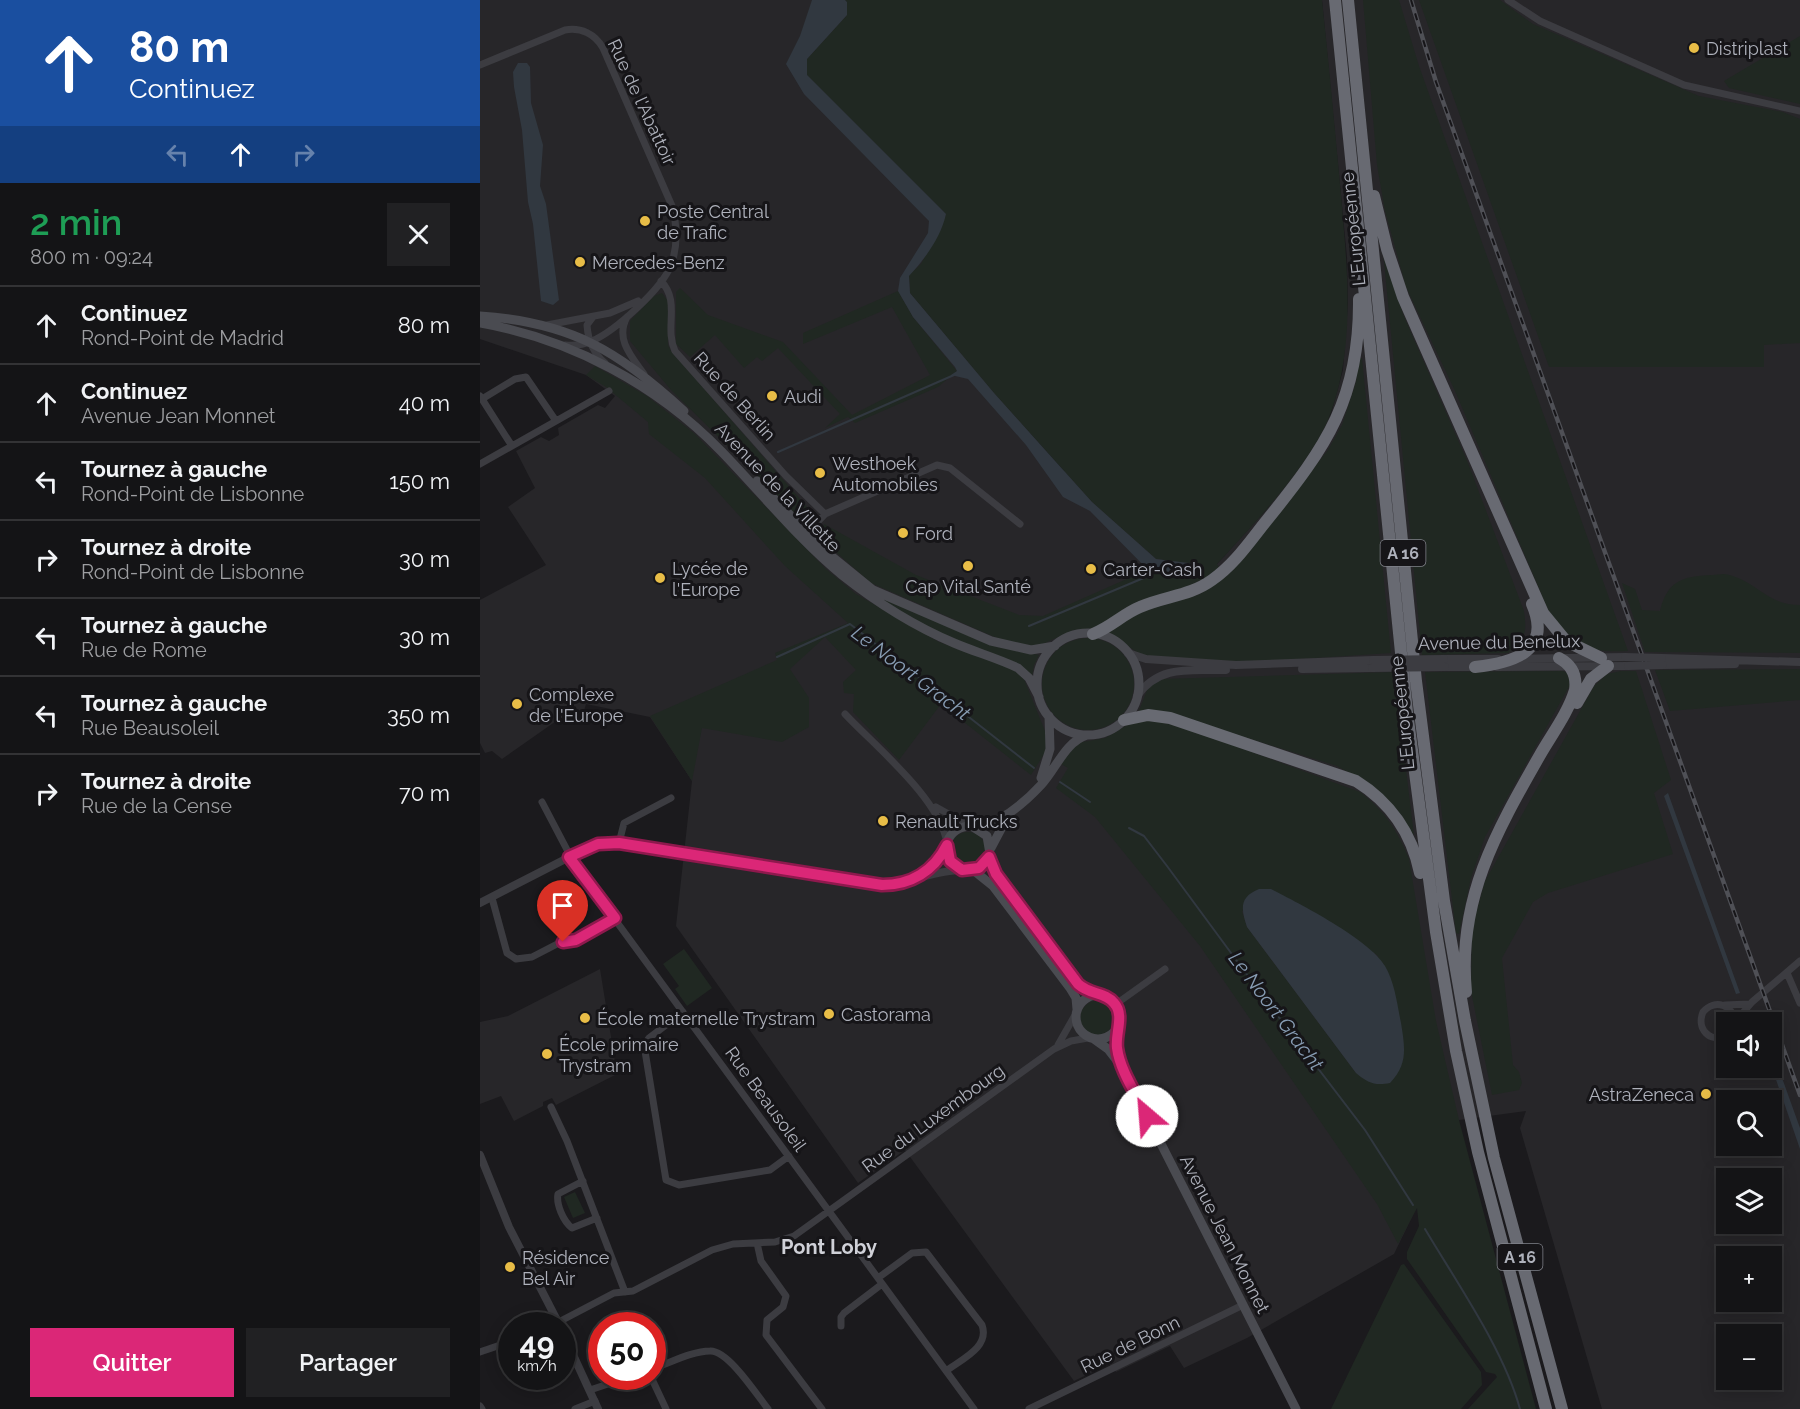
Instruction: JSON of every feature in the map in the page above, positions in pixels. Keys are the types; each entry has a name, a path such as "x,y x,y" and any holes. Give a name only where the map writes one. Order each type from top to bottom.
{"highway":[{"name":"L'Européenne","path":"1335,0 1408,722 1427,874 1454,1036 1490,1203 1546,1409"},
{"name":"L'Européenne","path":"1349,0 1421,727 1449,932 1482,1103 1514,1235 1562,1409"},
{"path":"1349,0 1372,177 1382,229 1403,297 1548,621 1571,644 1605,662 1586,687 1477,882"},
{"path":"1093,634 1137,608 1190,593 1222,573 1311,466 1339,416 1355,356 1359,300 1347,174 1339,40"},
{"path":"1467,443 1497,523 1537,618 1534,643 1516,659 1505,663 1475,667"},
{"path":"1482,1103 1465,969 1467,925 1477,882 1495,835 1573,696 1576,680 1570,666 1559,658"},
{"path":"1124,720 1148,715 1170,717 1344,776 1382,800 1404,828 1417,859 1454,1036"}],"main road":[{"name":"Avenue de la Villette","path":"480,316 513,318 547,325 622,358 702,428 842,575 903,617 942,638 1018,668 1029,678 1039,697"},
{"name":"Avenue de la Villette","path":"480,323 559,345 612,369 662,400 700,430 805,536 860,581 892,600 1002,644 1031,650 1055,646"},
{"path":"1011,812 998,831 990,853 982,866 974,870 962,870 950,861 947,844 956,830 991,823 1011,812 1032,794 1073,742 1089,735 1111,730 1124,720 1137,696 1138,675 1128,654 1111,640 1093,634 1074,636 1055,646 1040,668 1039,697 1049,717 1051,736 1048,760 1032,794"},
{"path":"1049,717 1066,730 1089,735"},
{"path":"971,826 986,834 996,874 1071,974 1084,989 1095,995 1108,997 1116,1004 1120,1015 1118,1027 1109,1036 1091,1039 1078,1029 1076,998 1070,988 993,886 974,870"},
{"path":"1076,1012 1084,999 1095,995"},
{"name":"Avenue Jean Monnet","path":"1118,1027 1118,1053 1125,1073"},
{"name":"Avenue Jean Monnet","path":"1091,1039 1113,1054 1125,1073 1296,1409"}],"street":[{"path":"1508,0 1540,21 1684,85 1800,111"},
{"name":"Rue de l'Abattoir","path":"480,65 566,30 581,30 598,41 674,214 676,234 674,255 661,281 630,312 590,342"},
{"name":"Rue de Berlin","path":"661,281 672,298 672,342 675,351 786,476 825,514"},
{"name":"Rue de l'Abattoir","path":"547,325 624,309 650,293"},
{"path":"630,312 623,326 622,338 645,376"},
{"path":"593,317 587,325 590,342 598,357 612,369"},
{"path":"559,345 579,345 590,342"},
{"path":"512,446 481,398 515,379 526,377 556,421"},
{"path":"480,464 609,391"},
{"path":"805,536 825,514 928,467 940,465 954,471 1020,524"},
{"name":"Avenue du Benelux","path":"1128,654 1146,660 1236,665 1445,663 1559,658 1605,662 1800,662"},
{"name":"Avenue du Benelux","path":"1445,663 1475,667 1570,666 1605,662"},
{"name":"Avenue du Benelux","path":"1137,696 1154,677 1166,673 1373,664"},
{"path":"845,714 928,801 942,822 947,844 936,863 917,878"},
{"path":"619,843 624,823 671,798"},
{"path":"928,801 971,826"},
{"name":"Rue Beausoleil","path":"542,802 569,857 974,1409"},
{"path":"480,903 598,844 619,843 875,885 896,884 937,871 962,870"},
{"path":"492,898 505,949 508,955 516,959 532,957 561,942 574,941 615,918"},
{"path":"1744,1012 1800,961"},
{"path":"1116,1004 1165,969"},
{"path":"1787,973 1800,1004"},
{"path":"1716,1037 1703,1030 1701,1021 1708,1007 1743,1006 1752,1002"},
{"path":"1724,1005 1731,1012"},
{"path":"683,1012 649,1038 645,1045 666,1180 673,1184 683,1184 769,1171 789,1156"},
{"name":"Rue du Luxembourg","path":"1054,1049 1065,1036 1076,1012"},
{"name":"Rue du Luxembourg","path":"576,1315 611,1294 633,1291 712,1250 733,1244 789,1238 1054,1049 1074,1040 1091,1039"},
{"path":"551,1107 583,1181 625,1292"},
{"path":"480,1155 509,1227 551,1312"},
{"path":"583,1181 558,1194 558,1204 566,1223 572,1228 597,1218"},
{"path":"757,1243 761,1261 786,1296 783,1306 766,1323 767,1338 822,1409"},
{"path":"841,1326 842,1315 912,1252 926,1252 982,1325 984,1334 982,1344 946,1371"},
{"name":"Rue de Bonn","path":"1029,1409 1243,1305"},
{"path":"480,1352 498,1346"},
{"path":"666,1364 704,1352 716,1351 727,1358 768,1409"},
{"path":"576,1362 588,1386"},
{"path":"575,1409 597,1405 590,1390"},
{"path":"657,1390 666,1409"}],"shaded area":[{"path":"480,0 845,0 932,198 946,214 910,293 1061,469 1217,564 1266,510 1309,452 1331,414 1343,370 1348,303 1347,257 1322,0 1800,0 1800,1409 1602,1409 1520,1128 1526,1111 1459,1120 1394,1254 1247,1338 1184,1368 1170,1346 1116,1372 1109,1364 1074,1381 905,1150 858,1183 676,926 692,781 650,717 586,704 582,718 559,719 502,759 492,751 485,753 480,743 480,600 546,565 508,507 535,488 516,451 541,437 549,441 559,435 558,428 598,405 605,408 615,396 586,375 480,339"},
{"path":"812,0 845,0 847,15 807,59 807,75 946,214 932,247 909,276 910,293 994,393 1092,502 1156,559 1197,564 1177,574 1152,574 1090,511 1063,497 1026,445 968,379 951,375 957,371 955,367 913,317 898,291 900,278 928,233 929,221 804,94 786,64 800,36"},
{"path":"845,0 1322,0 1347,277 1347,332 1339,386 1322,431 1297,472 1217,564 1219,567 1206,578 1096,628 1074,630 1036,647 999,639 871,583 821,539 820,533 824,524 916,575 1019,615 1043,616 1138,574 1144,566 1152,574 1180,570 1195,564 1156,559 1092,502 994,393 910,293 909,275 921,264 946,214 807,75 807,59 847,15"},
{"path":"1363,0 1399,0 1419,66 1628,651 1604,651 1586,646 1570,636 1552,619 1455,391 1406,287 1385,211 1377,165"},
{"path":"1419,0 1500,0 1533,24 1699,96 1783,112 1800,119 1800,343 1764,345 1764,367 1549,367"},
{"path":"1800,36 1800,104 1729,88 1724,81"},
{"path":"518,63 527,63 530,67 531,103 543,145 540,186 546,204 559,300 553,305 541,301 533,224 528,202 522,130 514,87 513,72"},
{"path":"1383,251 1403,314 1468,463 1524,611 1524,635 1508,653 1422,655"},
{"path":"680,288 708,315 783,342 852,415 930,375 892,307 803,344 803,333 898,291 913,317 957,371 938,387 855,423 848,417 825,428 840,414 778,348 762,361 757,357 744,368 715,335 690,357 676,344 676,292"},
{"path":"662,293 668,301 668,345 671,351 807,507 810,516 806,521 802,520 671,390 630,341 630,321 654,296"},
{"path":"1362,358 1391,653 1241,663 1143,656 1108,633 1137,613 1200,594 1237,564 1328,450 1342,425 1356,382 1358,359"},
{"path":"595,366 647,396 695,434 826,569 856,594 939,642 1012,668 1024,679 1047,736 1046,751 1031,775 941,704 899,760 853,712 854,694 844,693 843,682 856,670 825,637 790,669 809,698 809,727 782,742 702,728 692,781 650,716 777,660 775,653 848,623 785,566 705,478 649,434 648,422 606,387 586,375"},
{"path":"1724,574 1744,581 1778,601 1800,605 1800,653 1645,652 1622,583 1635,589 1642,610 1660,611 1669,590 1676,583 1692,577"},
{"path":"879,596 990,645 1039,655 1032,677 1023,667 948,637 911,619"},
{"path":"1088,638 1106,641 1121,651 1131,666 1134,684 1131,702 1121,717 1106,727 1088,730 1070,727 1055,717 1045,702 1042,684 1045,666 1055,651 1070,641"},
{"path":"1800,669 1800,700 1670,711 1655,670"},
{"path":"1563,671 1568,673 1570,685 1485,837 1471,878 1459,934 1456,933 1425,672"},
{"path":"1636,671 1671,780 1654,793 1673,854 1548,893 1533,902 1502,958 1513,1065 1519,1072 1522,1083 1519,1090 1492,1095 1471,991 1472,927 1485,881 1594,686 1607,674"},
{"path":"1394,672 1414,835 1362,780 1337,766 1174,715 1138,713 1148,688 1161,679"},
{"path":"1149,720 1181,726 1360,792 1376,806 1395,830 1409,859 1436,1021 1459,1120 1536,1409 1468,1409 1497,1377 1495,1374 1486,1372 1407,1259 1407,1252 1419,1226 1417,1208 1398,1244 1377,1204 1200,946 1095,817 1056,788 1068,768 1061,764 1077,743 1105,738 1127,725","holes":["1289,899 1378,956 1356,1073 1247,927 1242,911"]},
{"path":"1668,793 1740,993 1736,994 1664,796"},
{"path":"968,832 980,837 985,849 980,861 968,866 956,861 951,849 956,837"},
{"path":"1259,889 1271,889 1333,923 1365,945 1385,966 1395,994 1404,1048 1400,1069 1390,1083 1372,1083 1356,1073 1247,927 1243,904 1252,892"},
{"path":"684,949 712,988 687,1006 675,989 679,986 663,964"},
{"name":"École primaire Trystram","path":"600,969 617,1074 556,1105 552,1098 543,1102 543,1106 514,1121 501,1096 480,1104 480,1022 508,1016"},
{"path":"1097,1001 1109,1006 1114,1018 1109,1030 1097,1035 1085,1030 1080,1018 1085,1006"},
{"path":"1775,1078 1782,1078 1800,1128 1800,1149 1782,1097 1782,1090 1780,1090"},
{"path":"575,1192 585,1213 573,1218 564,1197"},
{"path":"1404,1264 1481,1372 1482,1385 1461,1409 1331,1409 1401,1265"}],"waterway":[{"path":"778,452 954,375"},
{"path":"1029,626 1146,577 1151,570"},
{"name":"Le Noort Gracht","path":"777,657 850,624 1034,768"},
{"name":"Le Noort Gracht","path":"1060,782 1090,802"},
{"name":"Le Noort Gracht","path":"1129,828 1144,836 1167,866 1365,1130 1413,1205"},
{"name":"Le Noort Gracht","path":"1425,1229 1491,1340 1513,1387 1520,1409"}],"railway":[{"path":"1411,0 1436,82 1800,1095"}],"place":[{"name":"Distriplast","path":"1694,48"},
{"name":"Poste Central de Trafic","path":"645,221"},
{"name":"Mercedes-Benz","path":"580,262"},
{"name":"Audi","path":"772,396"},
{"name":"Westhoek Automobiles","path":"820,473"},
{"name":"Ford","path":"903,533"},
{"name":"Cap Vital Santé","path":"968,566"},
{"name":"Carter-Cash","path":"1091,569"},
{"name":"Lycée de l'Europe","path":"660,578"},
{"name":"Complexe de l'Europe","path":"517,704"},
{"name":"Renault Trucks","path":"883,821"},
{"name":"Castorama","path":"829,1014"},
{"name":"École maternelle Trystram","path":"585,1018"},
{"name":"École primaire Trystram","path":"547,1054"},
{"name":"AstraZeneca","path":"1706,1094"},
{"name":"Résidence Bel Air","path":"510,1267"}],"district":[{"name":"Pont Loby","path":"829,1247"}],"route":[{"path":"563,942 576,940 615,918 569,857 598,844 619,843 882,885 917,878 936,863 947,845 950,861 962,870 975,870 986,863 989,857 996,874 1078,984 1095,995 1109,998 1117,1006 1120,1015 1117,1038 1119,1056 1147,1116"}]}
